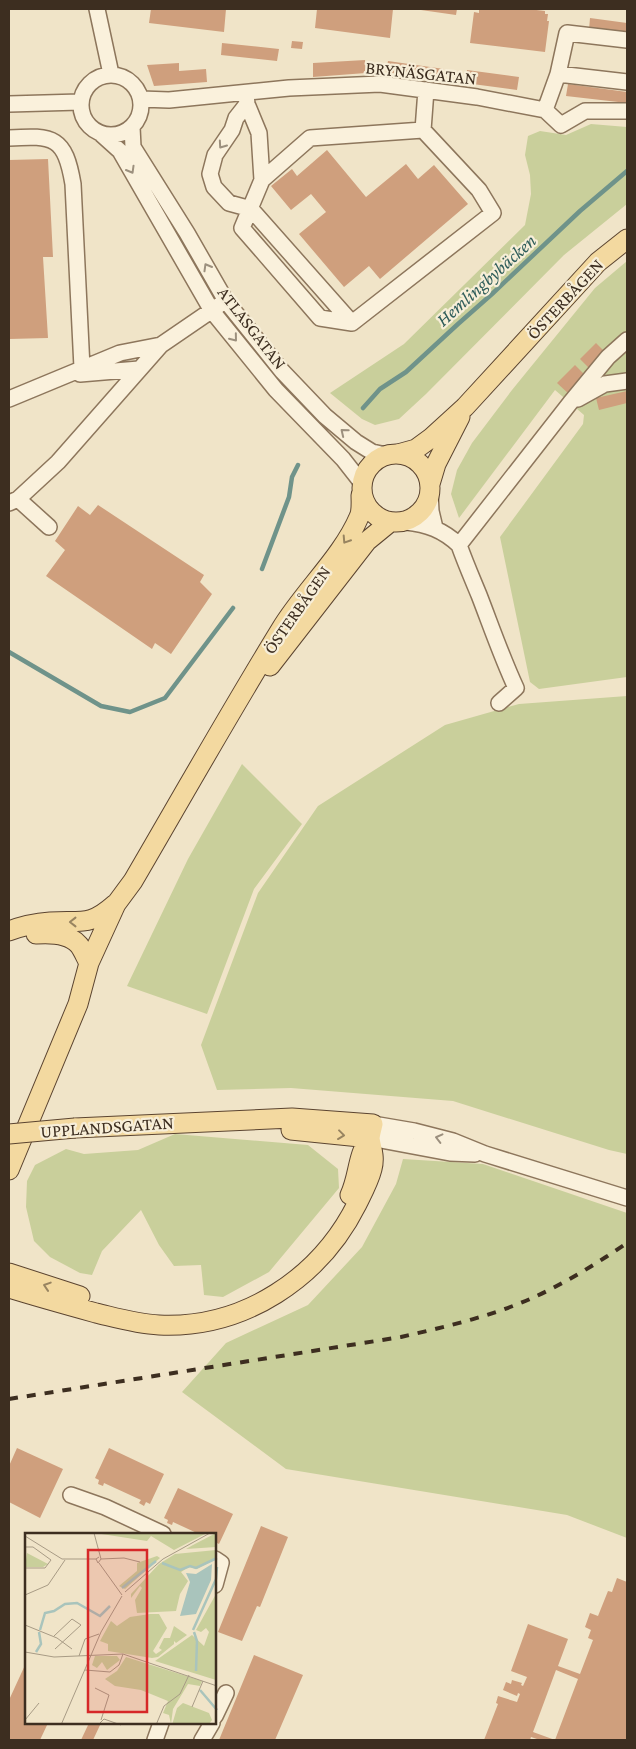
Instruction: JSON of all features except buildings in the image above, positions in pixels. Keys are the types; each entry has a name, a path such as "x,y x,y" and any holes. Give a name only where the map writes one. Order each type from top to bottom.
{"main road":[{"name":"ÖSTERBÅGEN","path":"392,455 416,449 424,444 465,407 598,262 627,239"},
{"name":"ÖSTERBÅGEN","path":"430,489 436,464 465,407"},
{"path":"392,455 410,457 421,464 427,473 430,489 426,505 420,514 398,522 374,516 366,507 361,488 366,470 374,461 392,455"},
{"name":"ÖSTERBÅGEN","path":"78,1004 89,964 116,904 134,881 282,626 335,556 360,516 361,488"},
{"name":"ÖSTERBÅGEN","path":"224,724 367,541 398,522"},
{"name":"ÖSTERBÅGEN","path":"9,1170 78,1004 98,968 126,908 134,881"},
{"path":"9,931 24,926 50,922 77,923 90,921 102,916 116,904"},
{"path":"9,942 26,935 51,933 61,935 79,945 89,964"},
{"name":"UPPLANDSGATAN","path":"9,1134 75,1128 205,1121 371,1131"},
{"path":"9,1273 136,1312 186,1314 210,1311 234,1303 255,1294 291,1271 321,1241 349,1196 357,1177 360,1153 371,1131"},
{"path":"9,1288 134,1322 160,1325 187,1325 212,1320 260,1303 298,1279 331,1246 355,1209 370,1176 374,1154 371,1131"}],"street":[{"path":"96,9 111,74"},
{"path":"627,40 568,33 558,74 545,110 561,125 585,111 627,111"},
{"path":"558,74 627,82"},
{"path":"103,75 118,75 130,81 135,86 141,99 140,114 132,127 119,134 109,135 91,128 81,112 80,102 85,88 90,82 103,75"},
{"name":"BRYNÄSGATAN","path":"141,99 246,99 288,88 380,84 476,97 545,110"},
{"path":"246,99 259,133 262,180 242,228 275,269 320,318 352,323 493,213 479,190 423,130 426,90"},
{"path":"246,99 232,130 215,155 210,174 214,187 229,203 251,209 352,323"},
{"path":"9,104 80,102"},
{"name":"ATLASGATAN","path":"132,127 133,147 187,233 226,301 282,371 325,416 356,442 372,452 392,455"},
{"path":"262,180 310,138 423,130"},
{"name":"ATLASGATAN","path":"100,133 120,152 212,311 276,390 343,459 361,488"},
{"path":"9,138 37,136 53,140 64,152 70,166 73,184 82,368"},
{"path":"49,527 13,500 58,462 161,345 226,301"},
{"path":"460,545 570,403 608,357 627,340"},
{"path":"9,400 120,353 161,345"},
{"path":"64,376 139,369"},
{"path":"570,403 605,384 627,381"},
{"path":"430,489 430,511 435,528"},
{"path":"398,522 435,528 460,545 465,564 479,594 502,659 516,688 499,703"},
{"path":"371,1131 450,1153 485,1154 627,1198"},
{"path":"71,1495 105,1507 161,1533"},
{"path":"216,1560 221,1563 216,1581"},
{"path":"216,1714 226,1693"},
{"path":"155,1740 161,1724"},
{"path":"202,1740 211,1724"}],"green space":[{"path":"591,124 627,127 627,204 564,255 399,419 375,425 362,419 330,393 404,344 525,225 531,194 530,175 525,155 528,136 540,131 566,135"},
{"path":"627,261 627,677 539,689 530,682 500,537 583,424 584,415 555,390 459,518 451,494 457,470 472,443 512,390 595,288"},
{"path":"627,696 627,1154 453,1101 291,1088 217,1090 201,1045 258,893 318,806 445,725 519,704"},
{"path":"242,764 302,824 254,889 207,1014 127,986 188,859"},
{"path":"175,1134 308,1145 338,1169 339,1188 269,1272 223,1297 204,1295 201,1265 174,1266 159,1245 141,1210 102,1251 92,1275 80,1273 50,1257 34,1241 26,1207 27,1181 35,1165 66,1149 84,1154 138,1150"},
{"path":"403,1159 483,1164 627,1213 627,1538 567,1515 286,1469 182,1392 226,1343 308,1305 362,1247 396,1184"}],"waterway":[{"name":"Hemlingbybäcken","path":"363,408 380,389 406,372 580,211 627,171"},
{"name":"Hemlingbybäcken","path":"262,569 289,497 292,477 298,465"},
{"name":"Hemlingbybäcken","path":"9,652 101,706 130,712 165,698 233,608"}],"railway":[{"path":"9,1399 401,1337 450,1325 499,1311 543,1293 580,1273 627,1243"}]}
